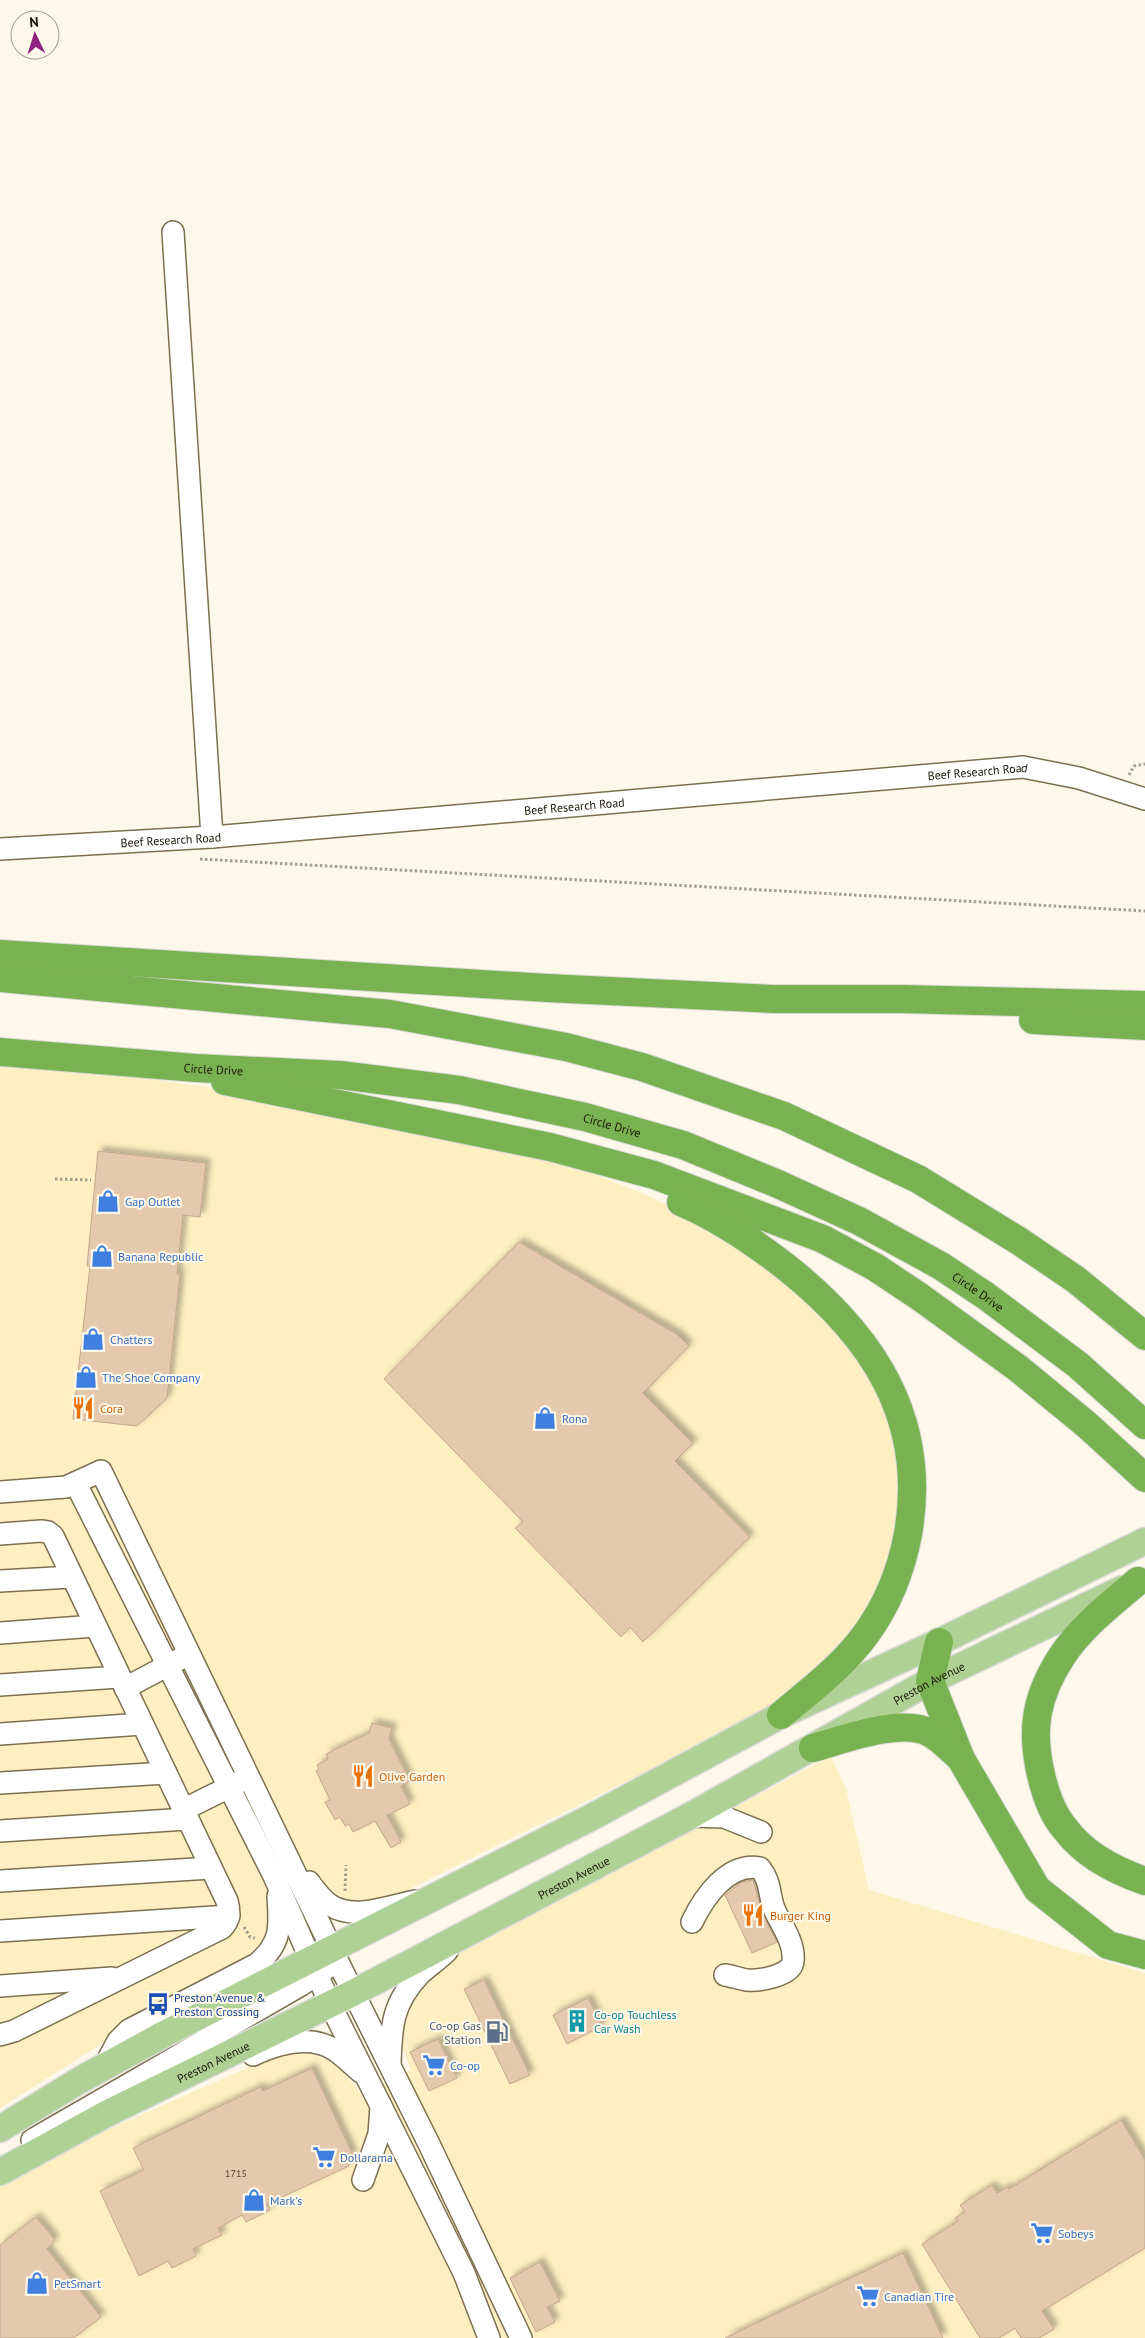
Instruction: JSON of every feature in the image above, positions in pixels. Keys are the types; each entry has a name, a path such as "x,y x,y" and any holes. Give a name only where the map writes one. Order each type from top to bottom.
{"highway":[{"path":"0,954 547,988 773,999 910,999 1145,1005"},
{"path":"0,978 390,1014 566,1047 642,1067 784,1116 918,1179 1019,1241 1075,1279 1145,1336"},
{"path":"773,999 919,1014 1145,1026"},
{"name":"Circle Drive","path":"0,1052 196,1068 340,1075 459,1090 585,1117 683,1145 778,1184 859,1221 941,1266 986,1296 1078,1365 1145,1425"},
{"path":"196,1068 231,1083 550,1146 654,1175 822,1239 875,1267 920,1297 1019,1369 1087,1425 1145,1478"},
{"path":"550,1146 696,1208 745,1237 771,1256 822,1297 856,1333 879,1366 896,1402 907,1442 912,1488 907,1537 896,1581 878,1616 850,1653 832,1672 781,1715"},
{"path":"1141,1579 1093,1620 1062,1656 1041,1697 1034,1738 1038,1762 1050,1807 1066,1831 1101,1861 1145,1881"},
{"path":"939,1642 930,1682 961,1758 1037,1889 1108,1945 1145,1955"},
{"path":"813,1748 878,1729 907,1728 930,1732 961,1758"}],"main road":[{"path":"0,2128 104,2067 320,1962 433,1898 590,1818 781,1715 939,1642 1145,1541"},
{"name":"Preston Avenue","path":"0,2172 108,2113 342,1998 690,1816 930,1682 1141,1579"}],"street":[{"path":"173,232 212,837"},
{"name":"Beef Research Road","path":"0,849 212,837 1023,766 1079,778 1145,799"},
{"path":"0,1492 54,1489 76,1484 101,1472 296,1872 320,1962 342,1998 367,2077 464,2272 489,2338"},
{"path":"76,1484 229,1788 320,1962 390,2068 430,2144 521,2338"},
{"path":"0,1534 48,1532 53,1536 211,1868 226,1901 229,1916 227,1923 222,1928 14,2031 0,2035"},
{"path":"0,1581 72,1577"},
{"path":"0,1632 95,1626"},
{"path":"0,1685 122,1682 167,1665 189,1653"},
{"path":"0,1734 142,1724"},
{"path":"0,1784 166,1773"},
{"path":"0,1831 185,1815 248,1776"},
{"path":"690,1816 724,1817 761,1832"},
{"path":"692,1922 704,1899 713,1888 726,1878 750,1866 760,1868 767,1876 770,1885 770,1896 790,1941 794,1961 792,1968 786,1973 776,1976 748,1980 725,1975"},
{"path":"0,1881 211,1868"},
{"path":"296,1872 309,1882 323,1900 341,1910 367,1911 433,1898"},
{"path":"104,2067 118,2040 129,2030 257,1964 268,1955 277,1941 279,1928 278,1896 274,1876"},
{"path":"0,1931 229,1916"},
{"path":"390,2068 393,2023 402,1997 422,1972 437,1962 458,1938"},
{"path":"0,2160 10,2152 320,1962"},
{"path":"0,1986 123,1977"},
{"path":"108,2113 145,2107 278,2044 297,2042 317,2043 333,2049 367,2077"},
{"path":"363,2180 379,2134 381,2106"}],"path":[{"path":"233,861 1145,911"},
{"path":"56,1179 91,1180"},
{"path":"345,1897 346,1865"},
{"path":"229,1916 243,1926 250,1937 258,1939"}],"shaded area":[{"path":"0,1066 143,1078 234,1091 553,1158 642,1193 683,1212 796,1284 884,1389 907,1485 877,1607 792,1695 738,1726 400,1894 360,1905 124,2022 101,2044 0,2108"},
{"path":"831,1756 846,1789 869,1890 1145,1973 1145,2338 0,2338 0,2180 56,2152 277,2055 303,2051 328,2060 340,2068 362,2095 411,2070 402,2045 399,2014 434,1967"}],"building":[{"path":"98,1151 206,1163 200,1217 183,1215 177,1274 180,1274 167,1398 137,1426 73,1419 90,1266 87,1266"},
{"name":"Rona","path":"519,1242 678,1335 689,1346 643,1393 693,1443 675,1461 750,1537 643,1642 630,1627 621,1637 515,1528 523,1522 384,1379"},
{"name":"Olive Garden","path":"372,1723 392,1728 389,1739 410,1781 401,1786 410,1804 387,1815 401,1842 391,1848 375,1821 353,1832 349,1824 345,1826 340,1817 335,1820 325,1802 330,1800 316,1771 319,1769 317,1765 328,1759 326,1754 369,1733"},
{"name":"Burger King","path":"753,1880 763,1915 777,1942 752,1953 725,1895 742,1882"},
{"name":"Co-op Gas Station","path":"484,1980 530,2075 510,2084 464,1989"},
{"name":"Co-op Touchless Car Wash","path":"588,1998 602,2026 567,2044 553,2015"},
{"name":"Co-op","path":"438,2039 457,2078 429,2091 410,2052"},
{"path":"312,2068 353,2155 345,2159 349,2166 267,2204 270,2210 246,2222 242,2215 218,2228 222,2235 193,2249 196,2256 172,2268 168,2261 139,2276 100,2191 144,2170 133,2148 260,2087 263,2091"},
{"name":"Sobeys","path":"1121,2120 1145,2160 1145,2248 1042,2311 1054,2329 1039,2338 1021,2338 1015,2328 999,2338 980,2338 922,2244 958,2221 955,2218 965,2212 960,2205 992,2185 997,2193 1008,2187 1009,2189"},
{"name":"PetSmart","path":"36,2217 55,2240 47,2249 101,2317 74,2338 0,2338 0,2245"},
{"name":"Canadian Tire","path":"903,2253 943,2338 725,2338"},
{"path":"540,2262 560,2301 547,2307 555,2322 536,2332 510,2278"}],"place":[{"name":"Gap Outlet","path":"108,1201"},
{"name":"Banana Republic","path":"102,1256"},
{"name":"Chatters","path":"93,1339"},
{"name":"The Shoe Company","path":"86,1377"},
{"name":"Cora","path":"83,1408"},
{"name":"Rona","path":"545,1418"},
{"name":"Olive Garden","path":"363,1776"},
{"name":"Burger King","path":"753,1915"},
{"name":"Preston Avenue & Preston Crossing","path":"158,2004"},
{"name":"Co-op Touchless Car Wash","path":"577,2021"},
{"name":"Co-op Gas Station","path":"497,2032"},
{"name":"Co-op","path":"434,2065"},
{"name":"Dollarama","path":"324,2157"},
{"name":"Mark's","path":"254,2200"},
{"name":"Sobeys","path":"1042,2233"},
{"name":"PetSmart","path":"37,2283"},
{"name":"Canadian Tire","path":"868,2296"}]}
